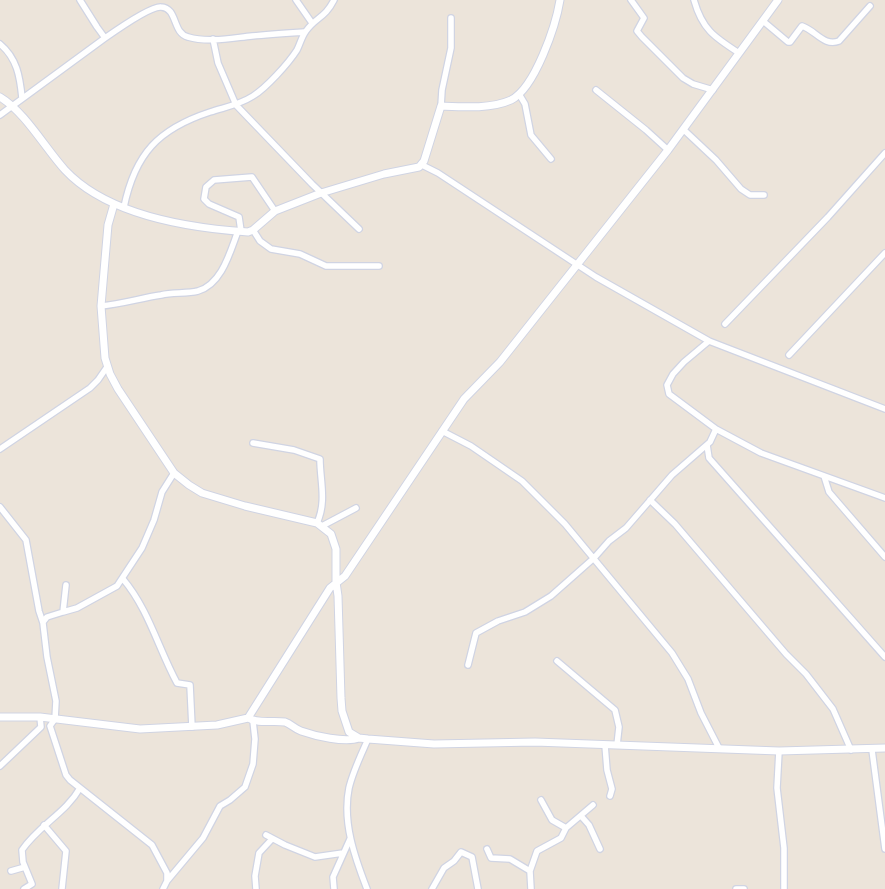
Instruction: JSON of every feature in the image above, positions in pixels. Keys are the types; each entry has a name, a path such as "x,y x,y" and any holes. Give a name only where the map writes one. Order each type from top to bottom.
{"street":[{"path":"80,0 105,38"},
{"path":"296,0 312,24"},
{"path":"124,207 129,184 136,165 161,136 171,129 210,112 236,105 254,95 274,76 296,51 304,32 326,13 334,0"},
{"path":"441,106 484,105 505,102 519,94 529,82 540,61 560,0"},
{"path":"631,0 644,18 637,31 642,37 683,78 693,84 713,90"},
{"path":"694,0 698,15 702,22 718,39 739,53"},
{"path":"163,889 167,881 203,838 220,806 230,800 245,787 253,764 255,739 250,719 326,594 336,582 345,576 464,399 500,362 576,264 684,130 778,0"},
{"path":"763,21 788,42 790,42 802,26 827,42 834,43 839,41 870,6"},
{"path":"0,115 105,38 151,11 163,7 172,13 177,27 185,36 213,39 304,32"},
{"path":"0,97 20,115 66,171 84,186 114,204 200,228 239,231 253,230 274,211 321,192 384,174 415,169 422,165 441,106 442,90 451,48 450,18"},
{"path":"213,39 218,63 236,105 321,192 360,229"},
{"path":"0,44 9,52 15,63 21,80 22,98"},
{"path":"596,90 646,130 668,150"},
{"path":"519,94 525,104 531,135 550,159"},
{"path":"684,130 716,160 741,189 750,195 764,195"},
{"path":"725,324 828,217 885,152"},
{"path":"422,165 438,173 576,264 709,341 885,409"},
{"path":"101,306 123,304 170,293 198,291 205,288 223,268 239,231 239,217 209,204 204,199 206,187 214,180 252,177 274,211"},
{"path":"114,204 108,225 101,306 107,367 118,389 174,473 189,485 215,498 320,524 334,539 336,549 336,582 338,596 340,698 342,711 349,732 359,738"},
{"path":"253,230 260,241 271,249 300,254 326,266 380,266"},
{"path":"789,354 885,253"},
{"path":"709,341 673,374 668,381 667,390 716,429 761,453 885,498"},
{"path":"0,449 90,388 107,367"},
{"path":"468,665 476,633 498,621 525,612 542,603 594,558 609,541 626,528 672,475 707,445 716,429"},
{"path":"442,430 472,446 522,481 565,524 681,665 701,713 719,748"},
{"path":"253,443 294,450 320,459 323,490 320,524"},
{"path":"707,445 709,458 885,657"},
{"path":"43,622 47,617 77,608 117,586 142,548 154,520 162,492 174,473"},
{"path":"824,476 829,492 885,557"},
{"path":"650,500 674,524 786,654 806,674 833,709 851,750"},
{"path":"0,507 26,540 43,622 47,657 56,700 55,719 50,726 52,738 66,775 70,780 152,846 167,873 167,881"},
{"path":"320,524 356,508"},
{"path":"123,579 135,594 151,624 177,682 190,686 192,727"},
{"path":"62,612 66,585"},
{"path":"326,594 338,596"},
{"path":"557,661 615,710 618,727 617,744"},
{"path":"0,717 40,717 140,729 217,726 250,719 271,720 287,723 300,731 342,739 352,740 359,738 441,744 535,742 780,751 872,750 885,748"},
{"path":"0,766 42,727 40,717"},
{"path":"367,889 350,839 349,788 368,739"},
{"path":"604,745 606,770 612,789 610,796"},
{"path":"872,750 885,849"},
{"path":"780,751 777,788 784,848 784,889"},
{"path":"24,889 32,884 25,867 22,850 44,825 71,803 80,788"},
{"path":"541,800 552,820 566,828"},
{"path":"531,889 530,871 537,851 561,838 566,828 593,805"},
{"path":"581,816 589,825 600,849"},
{"path":"44,825 66,851 62,889"},
{"path":"266,834 272,839 315,857 343,853"},
{"path":"256,889 255,876 259,852 272,839"},
{"path":"334,889 333,877 350,839"},
{"path":"487,849 492,858 510,859 530,871"},
{"path":"432,889 444,868 454,861 461,852 472,857 478,889"},
{"path":"11,871 25,867"},
{"path":"736,889 744,889"}]}
